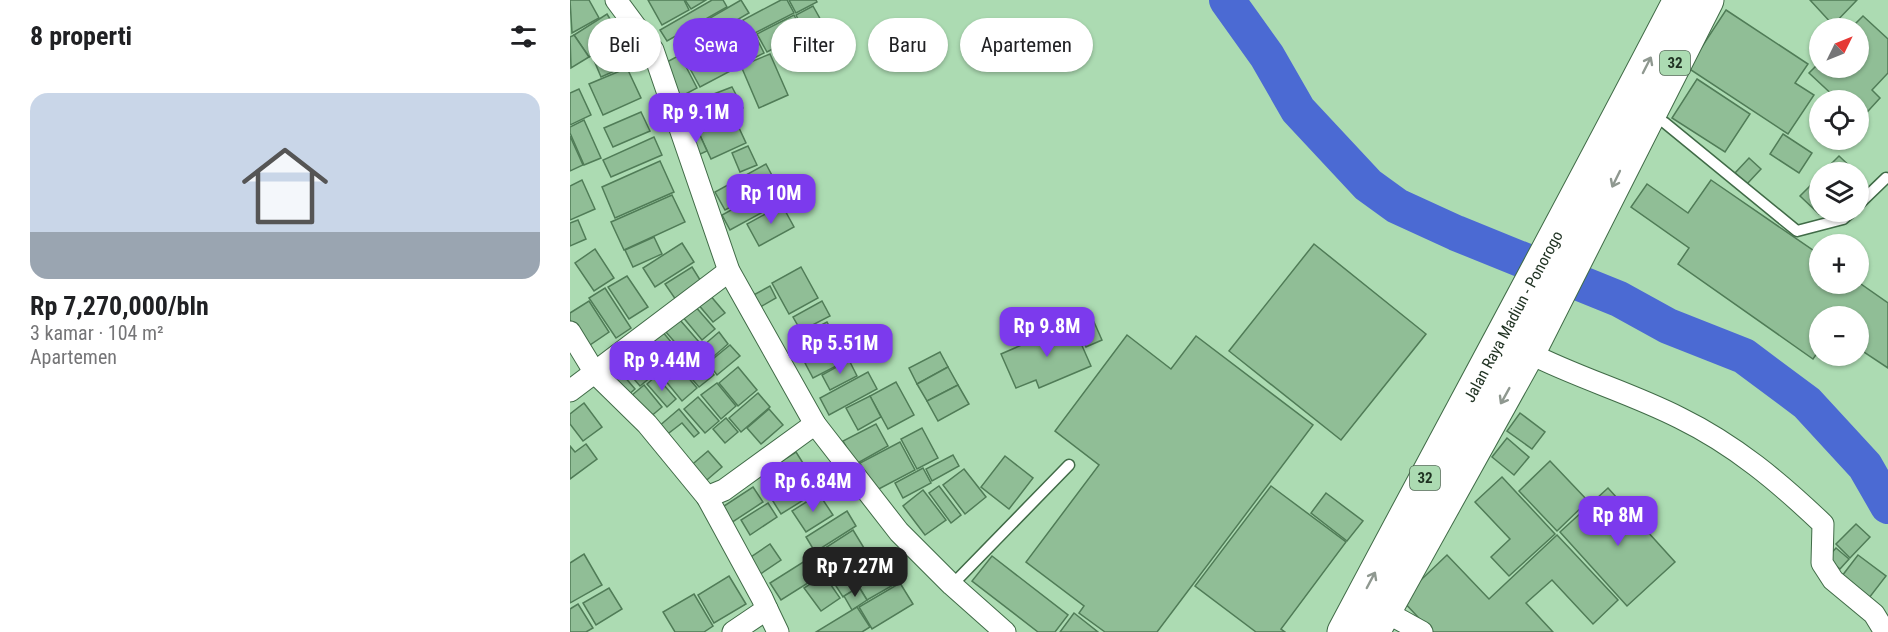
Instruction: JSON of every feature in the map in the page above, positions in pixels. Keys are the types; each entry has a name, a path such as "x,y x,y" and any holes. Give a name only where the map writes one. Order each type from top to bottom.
{"highway":[{"name":"Jalan Raya Madiun - Ponorogo","path":"1344,632 1434,494 1535,351 1680,0"},
{"name":"Jalan Raya Madiun - Ponorogo","path":"1635,113 1707,0"},
{"name":"Jalan Raya Madiun - Ponorogo","path":"1379,622 1434,494"}],"street":[{"path":"616,0 653,50 729,271 815,424 899,532 952,585 1005,632"},
{"path":"570,391 729,271"},
{"path":"570,332 595,373 647,424 707,497 778,632"},
{"path":"1535,351 1680,417 1732,447 1780,482 1823,524 1822,563 1833,580 1874,614 1884,632"},
{"path":"707,497 724,489 815,424"},
{"path":"732,632 767,609"},
{"path":"1379,622 1422,632"}],"lane":[{"path":"1635,113 1665,123 1797,231 1832,222"},
{"path":"1869,194 1886,178"},
{"path":"952,585 1069,465"}],"building":[{"path":"570,0 589,0 599,18 588,18 588,24 572,33"},
{"path":"648,0 684,0 689,10 662,25 661,18 658,18"},
{"path":"685,0 706,0 691,9"},
{"path":"712,0 723,0 727,7 708,18 681,18"},
{"path":"741,0 749,13 740,18 710,18"},
{"path":"781,0 787,0 794,13 784,18 771,18 771,25 759,31 759,18 747,18"},
{"path":"789,0 816,0 817,2 796,13"},
{"path":"1810,0 1857,0 1840,18 1827,18"},
{"path":"813,6 820,18 798,18 796,15"},
{"path":"1726,10 1808,64 1795,83 1809,92 1809,102 1788,134 1688,68"},
{"path":"673,22 673,38 667,41 661,29"},
{"path":"1869,22 1888,39 1888,73 1872,90 1880,98 1869,110 1869,90 1827,90 1814,78 1869,78"},
{"path":"588,26 588,56 574,35"},
{"path":"771,27 771,50 767,52 759,33"},
{"path":"574,35 588,56 571,68 570,37"},
{"path":"759,43 764,53 759,56"},
{"path":"770,54 771,72 778,72 788,95 759,108 744,72 759,72 759,59"},
{"path":"673,59 673,72 689,72 697,88 680,97 663,64"},
{"path":"599,72 612,72 601,77"},
{"path":"618,72 629,72 641,98 603,115 589,84"},
{"path":"692,72 728,72 700,87"},
{"path":"1697,79 1750,114 1725,152 1672,118"},
{"path":"732,87 743,108 719,121 706,97"},
{"path":"579,89 591,115 570,125 570,93"},
{"path":"705,97 717,121 696,132 683,107"},
{"path":"641,112 650,131 613,147 604,128"},
{"path":"733,115 746,143 711,159 698,131"},
{"path":"584,120 601,158 584,165 570,133 570,127"},
{"path":"698,131 707,151 694,157 685,137"},
{"path":"1783,134 1812,153 1799,173 1770,154"},
{"path":"570,136 583,165 570,171"},
{"path":"654,137 662,155 611,177 603,160"},
{"path":"748,146 757,165 740,172 732,153"},
{"path":"1839,156 1845,162 1833,162"},
{"path":"1749,158 1761,169 1747,184 1735,173"},
{"path":"660,161 674,192 615,218 602,187"},
{"path":"766,164 776,183 725,210 715,192"},
{"path":"582,180 595,209 570,220 570,186"},
{"path":"1711,180 1809,247 1809,294 1869,294 1869,290 1888,303 1888,368 1869,355 1869,306 1809,306 1809,356 1678,264 1689,248 1631,207 1647,184 1688,213"},
{"path":"1809,187 1809,205 1800,196"},
{"path":"762,193 770,208 730,230 722,215"},
{"path":"672,195 685,222 624,250 611,222"},
{"path":"782,205 794,227 759,246 747,224"},
{"path":"578,220 586,239 570,246 570,223"},
{"path":"654,237 662,254 633,267 625,250"},
{"path":"682,243 694,262 655,287 643,268"},
{"path":"1314,244 1426,334 1341,440 1229,351"},
{"path":"595,249 614,278 594,291 575,263"},
{"path":"692,267 702,283 676,300 665,284"},
{"path":"801,267 818,298 789,314 772,283"},
{"path":"627,276 648,307 629,319 608,287"},
{"path":"770,286 776,298 755,310 748,298"},
{"path":"605,288 631,328 616,338 589,298"},
{"path":"709,294 725,313 713,322 697,303"},
{"path":"589,301 609,332 587,347 570,320 570,313"},
{"path":"822,301 830,316 801,331 793,317"},
{"path":"694,305 715,329 702,340 682,316"},
{"path":"680,320 699,342 685,354 666,332"},
{"path":"827,322 837,340 802,359 792,340"},
{"path":"1094,322 1102,340 1086,347 1079,329"},
{"path":"1072,323 1091,366 1039,388 1036,380 1016,388 1001,354"},
{"path":"662,331 681,354 666,367 646,344"},
{"path":"719,332 728,344 706,363 697,351"},
{"path":"1127,335 1171,369 1196,336 1313,425 1157,632 1105,632 1079,613 1084,606 1026,562 1099,465 1055,431"},
{"path":"644,344 664,368 653,377 633,353"},
{"path":"730,345 740,356 717,375 708,363"},
{"path":"836,346 844,362 813,378 805,363"},
{"path":"693,350 714,375 699,387 678,363"},
{"path":"940,352 948,367 917,384 909,368"},
{"path":"631,354 651,377 640,386 620,363"},
{"path":"849,360 857,376 830,390 822,375"},
{"path":"675,362 697,388 682,401 660,374"},
{"path":"738,367 757,390 738,406 719,383"},
{"path":"948,367 958,385 927,401 917,384"},
{"path":"617,368 635,389 625,398 607,376"},
{"path":"868,372 877,389 829,415 820,398"},
{"path":"656,376 676,399 667,407 647,384"},
{"path":"896,382 914,415 888,429 870,396"},
{"path":"717,383 736,406 721,419 701,395"},
{"path":"644,385 662,407 649,418 631,396"},
{"path":"958,385 969,404 938,421 927,401"},
{"path":"758,393 770,407 741,432 729,418"},
{"path":"870,396 881,417 858,430 846,408"},
{"path":"698,397 719,421 705,433 684,409"},
{"path":"584,403 602,427 583,441 570,424 570,414"},
{"path":"679,409 699,433 694,437 682,423 665,436 658,427"},
{"path":"769,409 783,425 761,444 747,428"},
{"path":"1520,413 1545,432 1532,449 1507,431"},
{"path":"726,418 738,432 725,443 713,429"},
{"path":"876,424 888,446 856,464 843,441"},
{"path":"922,428 938,458 917,469 901,439"},
{"path":"1507,438 1529,457 1514,475 1492,457"},
{"path":"900,442 915,470 875,491 860,463"},
{"path":"586,444 597,459 570,479 570,446 575,452"},
{"path":"708,451 722,467 701,485 688,468"},
{"path":"796,452 808,471 778,490 766,471"},
{"path":"953,455 959,466 932,481 926,469"},
{"path":"1005,456 1033,478 1009,509 981,487"},
{"path":"1550,461 1588,501 1557,531 1519,491"},
{"path":"923,468 931,483 903,498 895,483"},
{"path":"815,469 826,486 781,514 771,498"},
{"path":"964,469 986,497 965,514 943,485"},
{"path":"1502,477 1555,534 1509,576 1491,557 1510,539 1475,502"},
{"path":"939,486 961,515 951,523 929,493"},
{"path":"1271,486 1346,542 1281,629 1285,632 1256,632 1195,586"},
{"path":"753,487 763,502 731,523 721,508"},
{"path":"1608,488 1675,562 1627,606 1560,532"},
{"path":"923,490 946,520 925,535 903,506"},
{"path":"1326,493 1363,521 1347,541 1311,513"},
{"path":"819,494 833,515 806,532 792,511"},
{"path":"768,503 777,517 750,535 741,520"},
{"path":"847,511 856,526 815,552 806,537"},
{"path":"1856,524 1870,537 1850,558 1836,544"},
{"path":"853,530 864,548 833,568 822,550"},
{"path":"1557,535 1618,600 1593,624 1552,580 1526,603 1553,632 1432,632 1401,599 1447,555 1489,599"},
{"path":"770,544 781,560 759,575 748,559"},
{"path":"1836,548 1849,559 1840,569 1827,558"},
{"path":"584,554 602,585 570,603 570,563"},
{"path":"864,554 877,575 863,584 850,562"},
{"path":"1858,555 1886,576 1869,598 1842,576"},
{"path":"992,556 1068,615 1055,632 1038,632 972,581"},
{"path":"808,559 819,576 781,600 770,583"},
{"path":"850,562 863,584 843,597 829,575"},
{"path":"887,570 895,584 867,600 859,587"},
{"path":"824,575 840,598 821,611 804,588"},
{"path":"729,576 746,604 714,623 698,595"},
{"path":"900,583 913,604 872,629 859,607"},
{"path":"859,587 867,600 852,610 844,596"},
{"path":"609,588 622,609 596,625 583,603"},
{"path":"694,594 713,626 704,632 675,632 663,612"},
{"path":"578,604 593,628 586,632 570,632 570,609"},
{"path":"857,607 870,627 862,632 816,632"},
{"path":"1074,613 1098,632 1060,632"}],"waterway":[{"path":"1227,0 1267,56 1298,110 1368,185 1397,206 1456,233 1619,299 1668,326 1744,356 1807,403 1865,466 1888,506"}]}
